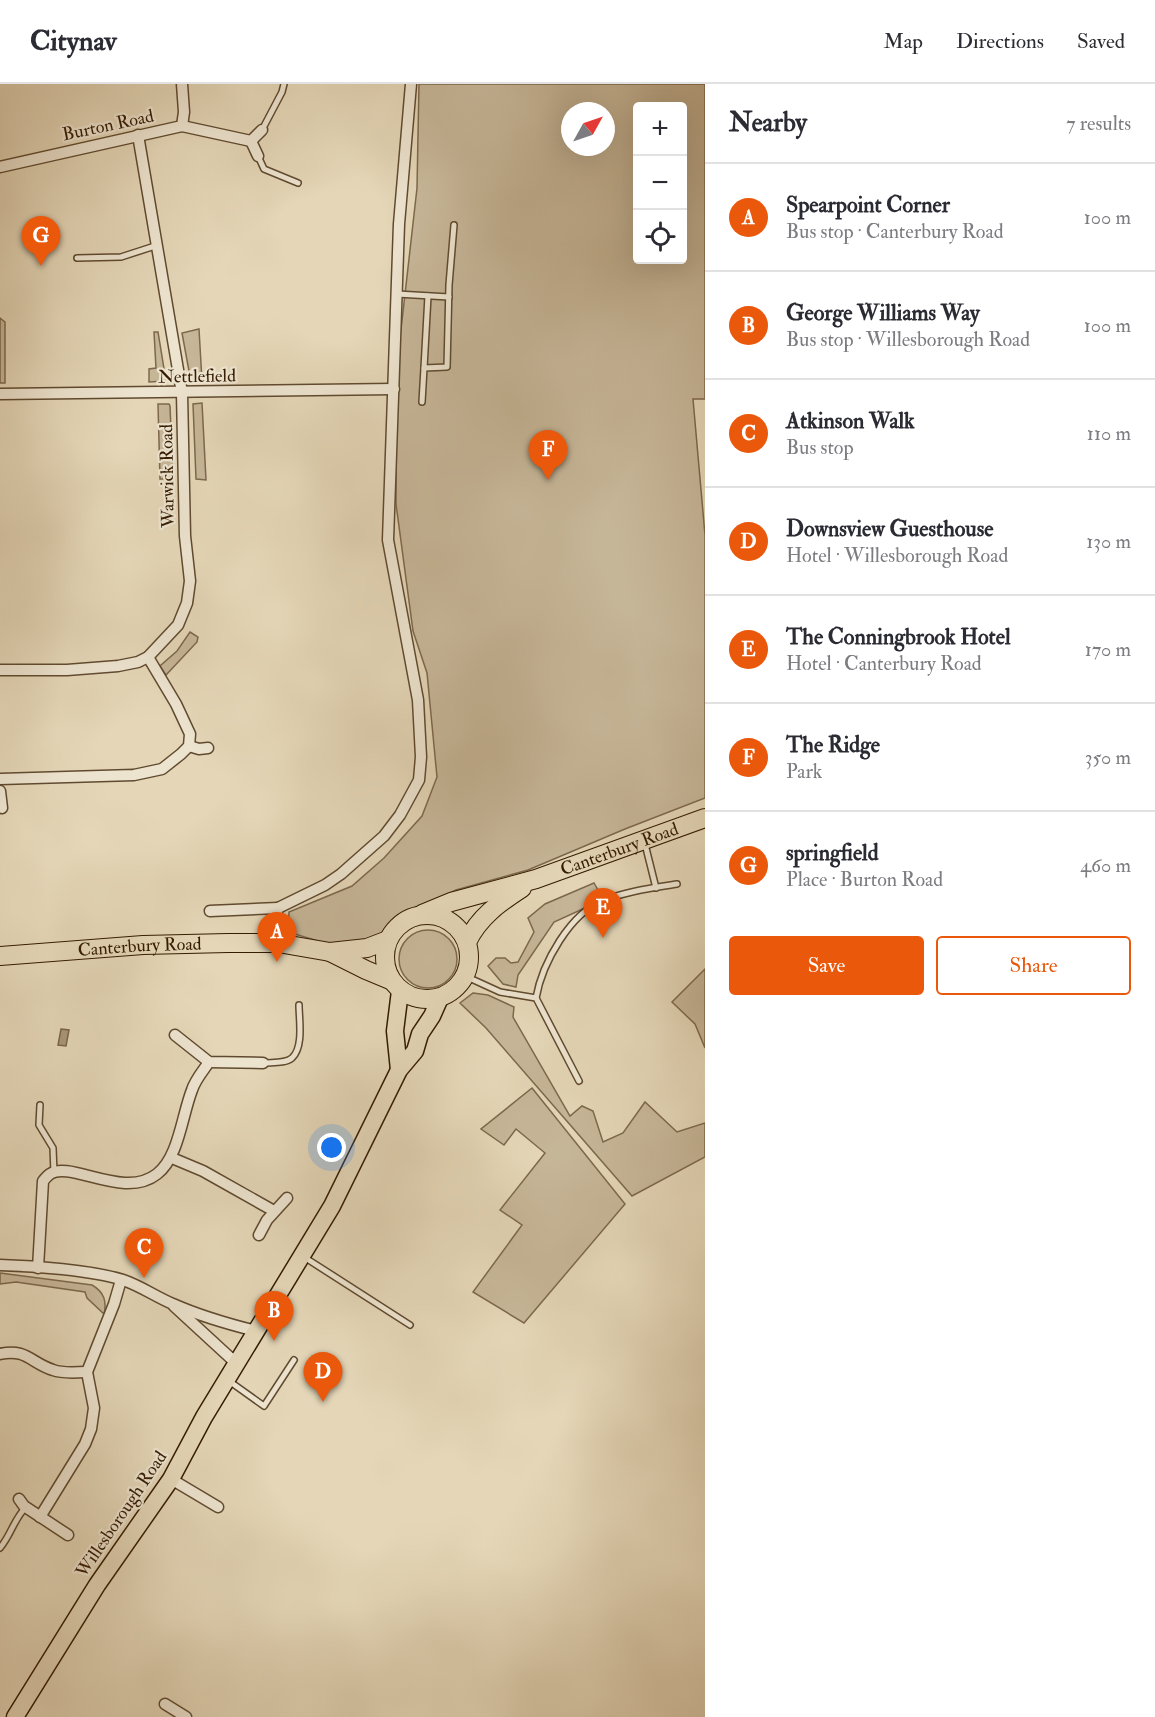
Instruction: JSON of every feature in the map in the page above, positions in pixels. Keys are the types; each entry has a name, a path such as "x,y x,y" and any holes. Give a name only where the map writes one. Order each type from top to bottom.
{"highway":[{"name":"Canterbury Road","path":"422,915 451,902 536,879 705,818"},
{"name":"Canterbury Road","path":"467,942 482,918 536,879"},
{"path":"422,915 436,915 449,920 460,930 467,942 470,953 465,976 455,990 440,998 419,999 395,985 385,967 384,953 388,940 396,928 408,919 422,915"},
{"name":"Canterbury Road","path":"0,956 143,945 278,944 330,952 367,948 388,940"},
{"name":"Canterbury Road","path":"330,952 395,985"}],"main road":[{"path":"395,985 395,1031 399,1070"},
{"name":"Willesborough Road","path":"15,1717 97,1585 171,1479 227,1380 332,1206 399,1070 415,1051 420,1034 440,998"}],"street":[{"name":"Burton Road","path":"0,167 182,126 184,112 182,84"},
{"name":"Canterbury Road","path":"210,911 278,908 325,885 384,836 410,799 418,780 421,757 418,700 388,540 399,224 411,84"},
{"path":"182,126 251,141"},
{"path":"251,141 262,130"},
{"name":"Warwick Road","path":"0,670 66,670 138,662 148,657 178,626 187,603 190,580 185,536 182,393 155,246 138,135"},
{"path":"251,141 258,156"},
{"name":"Nettlefield","path":"0,394 182,393 311,388 394,389"},
{"path":"0,779 135,775 162,769 189,746 190,734 176,704 148,657"},
{"path":"189,746 200,749 208,748"},
{"path":"0,791 2,808"},
{"path":"278,908 276,916 278,944"},
{"path":"175,1035 209,1062 263,1063"},
{"path":"38,1268 43,1181 51,1173 62,1172 127,1184 142,1182 159,1173 172,1158 193,1086 209,1062"},
{"path":"172,1158 203,1171 274,1211"},
{"path":"259,1234 274,1211 287,1198"},
{"path":"0,1264 121,1280 141,1287 172,1304 217,1321 256,1332"},
{"path":"40,1517 85,1444 91,1429 94,1408 87,1372 121,1280"},
{"path":"172,1304 237,1364"},
{"path":"0,1354 21,1353 51,1370 64,1373 87,1372"},
{"path":"171,1479 218,1507"},
{"path":"22,1503 68,1535"},
{"path":"165,1704 186,1717"}],"lane":[{"path":"262,130 284,84"},
{"path":"258,156 264,169 298,183"},
{"path":"424,368 447,367 454,225"},
{"path":"77,258 121,257 155,246"},
{"path":"397,294 449,297"},
{"path":"422,402 428,296"},
{"path":"644,840 656,888"},
{"path":"579,1081 536,998 538,983 544,967 571,926 588,909 603,900 677,884"},
{"path":"465,976 500,992 536,998"},
{"path":"263,1063 292,1058 298,1049 299,1005"},
{"path":"40,1105 39,1125 52,1148 54,1173"},
{"path":"302,1256 410,1325"},
{"path":"227,1380 264,1406 294,1360"},
{"path":"0,1548 12,1530 22,1503"}],"shaded area":[{"path":"419,84 705,84 705,399 693,399 705,535 705,798 528,870 456,890 398,918 374,941 328,944 288,932 289,912 352,886 384,858 422,816 437,777 427,673 413,631 396,504 396,374 417,188"},
{"path":"0,318 5,322 5,383 0,383"},
{"path":"199,329 202,381 191,382 182,333"},
{"path":"154,332 158,332 166,381 149,382 149,369 156,368"},
{"path":"202,403 206,480 196,479 193,404"},
{"path":"158,404 169,404 170,406 173,479 160,479"},
{"path":"190,632 198,637 197,642 166,675 160,666 177,651"},
{"path":"594,883 602,897 587,907 554,922 518,975 516,987 503,984 488,966 496,958 505,958 511,963 518,962 534,932 528,918 545,904"},
{"path":"422,930 434,930 449,938 457,953 457,965 449,980 434,988 422,988 407,980 399,965 399,953 407,938"},
{"path":"705,969 705,1048 695,1024 672,1002"},
{"path":"473,993 488,995 514,1007 513,1017 570,1116 582,1106 593,1111 603,1142 623,1133 645,1102 677,1132 705,1123 705,1157 632,1196 486,1028 460,1003"},
{"path":"61,1029 69,1030 66,1046 58,1045"},
{"path":"532,1088 625,1204 524,1323 473,1292 522,1225 500,1210 545,1153 516,1129 504,1145 481,1129"},
{"path":"0,1273 92,1285 104,1297 104,1314 87,1298 85,1292 16,1282 0,1284"}],"place":[{"name":"springfield","path":"41,266"},
{"name":"The Ridge","path":"548,480"},
{"name":"The Conningbrook Hotel","path":"603,938"},
{"name":"Spearpoint Corner","path":"277,962"},
{"name":"Atkinson Walk","path":"144,1278"},
{"name":"George Williams Way","path":"274,1341"},
{"name":"Downsview Guesthouse","path":"323,1402"}]}
